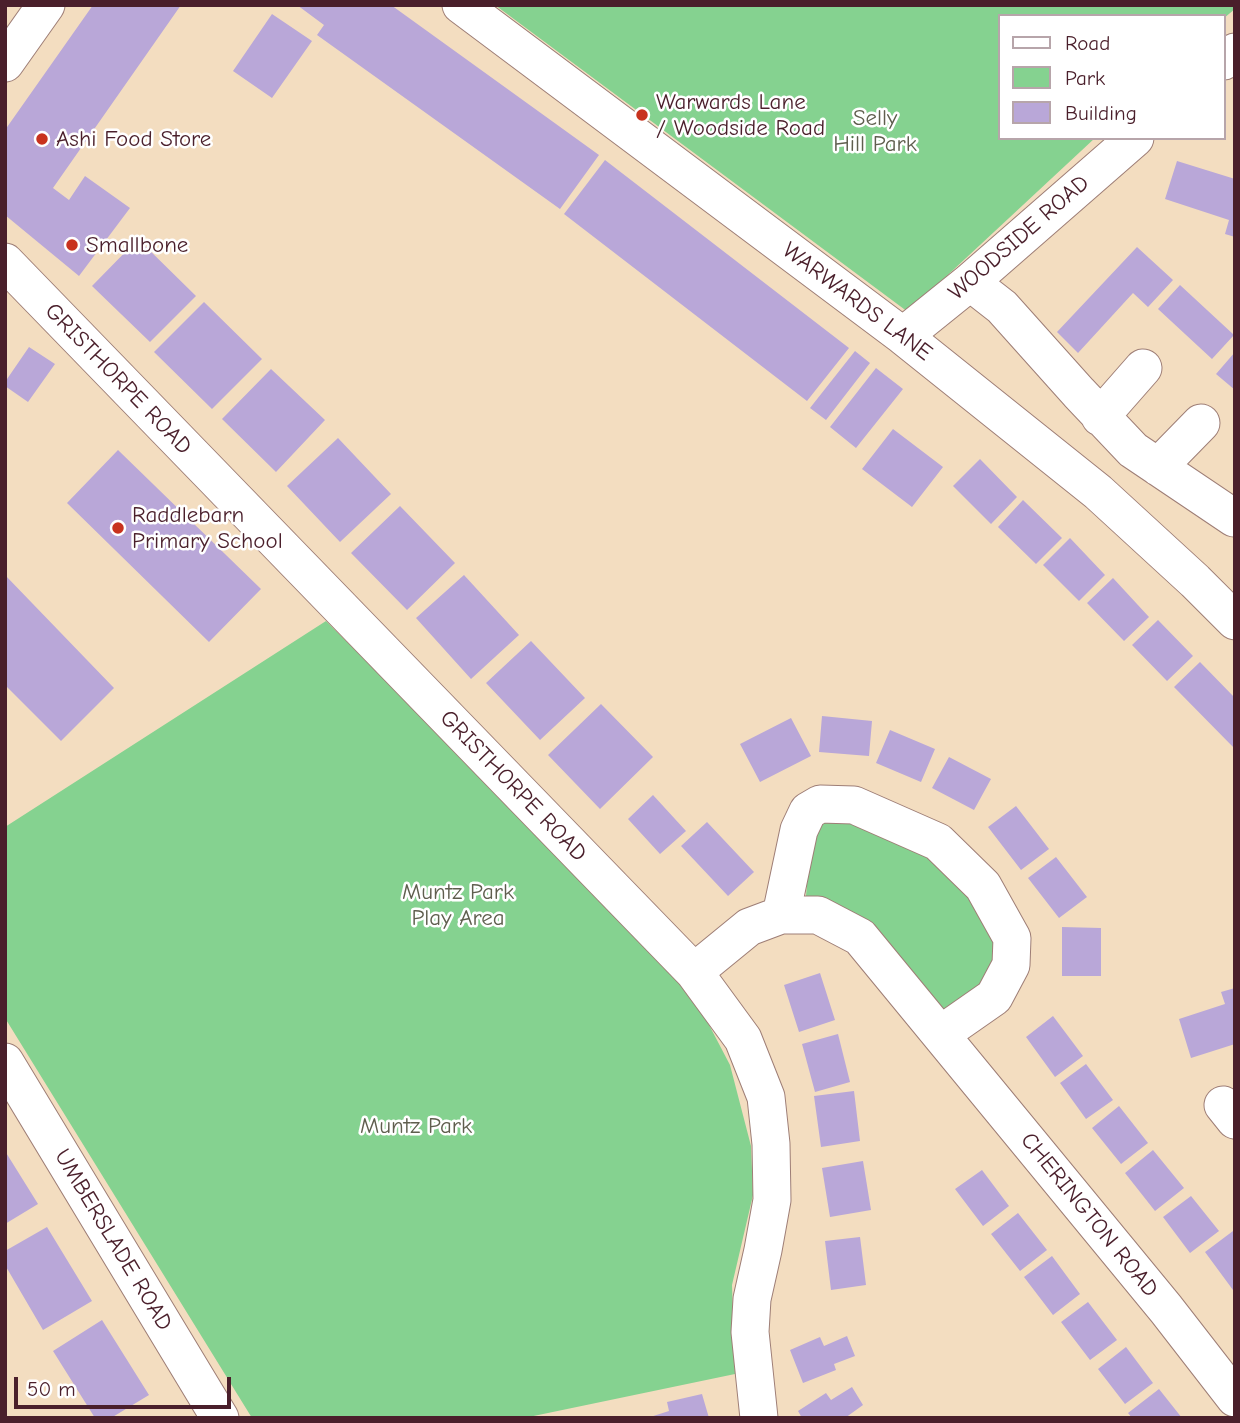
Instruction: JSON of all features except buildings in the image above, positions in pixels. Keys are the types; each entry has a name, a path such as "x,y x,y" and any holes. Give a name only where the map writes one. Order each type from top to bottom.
{"street":[{"path":"5,63 46,5"},
{"name":"WARWARDS LANE","path":"461,5 903,336 1098,492 1235,621"},
{"name":"WOODSIDE ROAD","path":"903,336 970,282 1133,140"},
{"name":"GRISTHORPE ROAD","path":"5,262 694,972 743,1039 766,1097 771,1144 772,1200 752,1299 750,1332 759,1418"},
{"path":"970,282 1002,307 1133,450 1234,518"},
{"path":"1101,417 1143,368"},
{"path":"1158,467 1201,423"},
{"path":"781,915 799,830 808,811 820,804 854,805 938,842 983,886 1012,938 1011,965 994,997 942,1034"},
{"name":"CHERINGTON ROAD","path":"694,972 749,927 781,915 818,915 860,937 1166,1309 1235,1398"},
{"name":"UMBERSLADE ROAD","path":"5,1062 220,1418"}],"green space":[{"name":"Selly Hill Park","path":"495,5 1235,5 1235,9 1226,16 1226,14 998,14 998,140 1093,140 908,312"},
{"name":"Muntz Park","path":"326,621 558,852 696,1000 730,1065 751,1146 753,1195 732,1285 735,1374 524,1418 252,1418 5,1018 5,827"},
{"path":"832,818 860,819 933,851 996,933 995,956 981,983 936,1015 805,907 812,829"}],"place":[{"name":"Warwards Lane / Woodside Road","path":"642,115"},
{"name":"Ashi Food Store","path":"42,139"},
{"name":"Smallbone","path":"72,245"},
{"name":"Raddlebarn Primary School","path":"118,528"}],"park label":[{"name":"Muntz Park Play Area","path":"458,905"}]}
